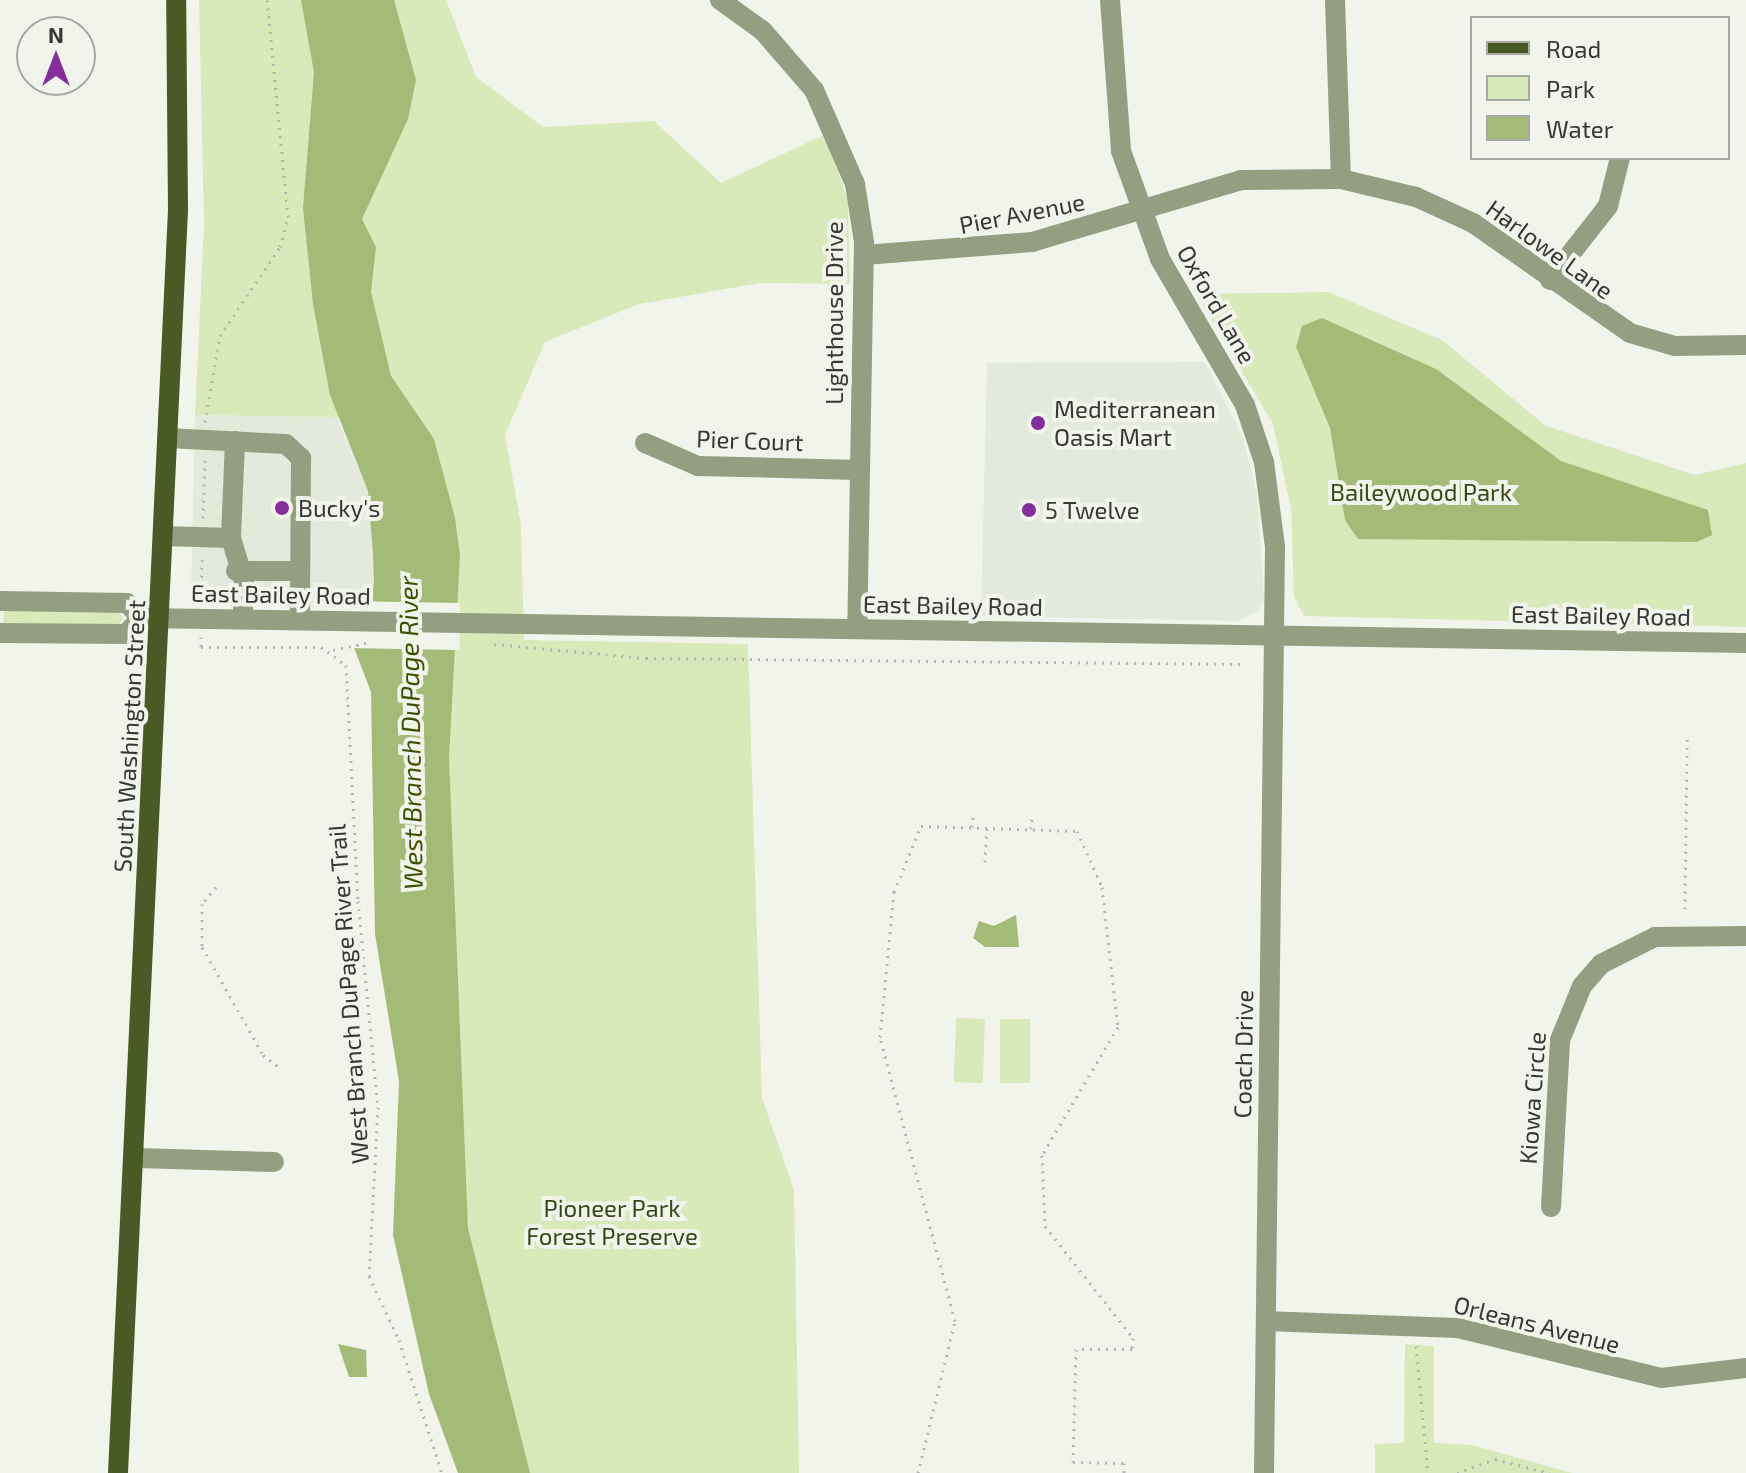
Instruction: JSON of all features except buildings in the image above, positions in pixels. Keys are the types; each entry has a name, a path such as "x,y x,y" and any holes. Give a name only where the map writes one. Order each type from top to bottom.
{"main road":[{"name":"South Washington Street","path":"118,1473 136,1158 150,618 163,536 178,210 176,0"}],"street":[{"name":"Lighthouse Drive","path":"720,0 793,62 825,109 855,184 864,255 857,629"},
{"name":"Oxford Lane","path":"1110,0 1121,151 1139,210 1256,436 1275,547 1277,635"},
{"path":"1335,0 1341,179"},
{"path":"1550,280 1608,206 1620,160"},
{"name":"Harlowe Lane","path":"1139,210 1241,180 1341,179 1442,207 1612,325 1655,342 1746,345"},
{"name":"Pier Avenue","path":"864,255 988,250 1139,210"},
{"path":"167,438 286,444 301,458 300,620"},
{"path":"235,441 231,538 236,571 244,581 243,619"},
{"name":"Pier Court","path":"645,443 698,466 859,470"},
{"path":"163,536 231,538"},
{"path":"236,571 299,571"},
{"path":"0,601 127,603 150,618 126,634 0,633"},
{"name":"East Bailey Road","path":"150,618 340,621 480,633 857,629 1746,643"},
{"name":"Coach Drive","path":"1264,1473 1277,635"},
{"name":"Kiowa Circle","path":"1551,1207 1560,1040 1582,986 1601,964 1655,937 1746,936"},
{"path":"136,1158 274,1162"},
{"name":"Orleans Avenue","path":"1266,1321 1415,1323 1661,1378 1746,1368"}],"path":[{"path":"205,428 211,359 232,312 280,247 288,217 267,0"},
{"path":"203,524 205,458"},
{"path":"201,601 202,554"},
{"path":"480,633 646,658 1246,664"},
{"path":"201,634 201,647 333,650 343,642"},
{"name":"West Branch DuPage River Trail","path":"333,650 341,656 354,773 378,1107 369,1276 399,1340 442,1473"},
{"path":"1685,909 1687,735"},
{"path":"972,827 973,815"},
{"path":"1031,829 1032,815"},
{"path":"918,1473 955,1321 880,1037 894,892 921,826 1077,831 1102,887 1118,1027 1042,1155 1045,1226 1133,1338 1132,1349 1076,1349 1073,1462 1124,1463 1124,1473"},
{"path":"985,862 987,828"},
{"path":"216,887 202,904 202,947 263,1055 279,1067"},
{"path":"1415,1323 1428,1473"},
{"path":"1457,1473 1495,1459 1549,1473"}],"shaded area":[{"path":"1205,362 1243,437 1257,495 1264,598 1258,611 1237,621 981,616 987,363"},
{"path":"195,415 337,417 368,491 373,555 374,583 350,599 351,608 224,606 191,592"}],"green space":[{"name":"Pioneer Park Forest Preserve","path":"199,0 446,0 476,77 543,127 654,121 721,183 826,134 848,202 850,284 760,283 639,304 545,342 505,435 521,525 524,640 748,644 762,1098 794,1190 799,1473 495,1473 463,1385 408,466 337,417 195,415 204,224"},
{"name":"Baileywood Park","path":"1328,292 1442,340 1546,426 1695,475 1746,463 1746,627 1304,616 1294,596 1291,509 1273,424 1196,294"},
{"path":"4,610 118,611 123,618 119,625 3,623"},
{"path":"956,1018 985,1019 983,1083 954,1082"},
{"path":"1000,1019 1030,1019 1030,1083 1000,1083"},
{"path":"1405,1344 1434,1346 1434,1443 1472,1445 1572,1473 1375,1473 1375,1444 1404,1443"}],"water":[{"name":"West Branch DuPage River","path":"301,0 394,0 416,80 408,119 362,219 376,247 371,292 391,376 434,439 455,518 460,555 449,758 468,1228 530,1473 458,1473 429,1394 393,1235 399,1081 375,934 371,692 353,645 350,599 374,583 373,555 368,491 330,395 313,304 303,208 314,72"},
{"path":"1322,318 1436,369 1561,461 1708,510 1712,535 1697,542 1358,539 1345,520 1330,428 1296,347 1302,326"},
{"path":"1016,915 1019,947 985,947 973,938 979,921 994,926"},
{"path":"338,1344 366,1350 367,1377 349,1377"}],"pier":[{"path":"346,601 460,603 459,650 345,648"}],"place":[{"name":"Mediterranean Oasis Mart","path":"1038,423"},
{"name":"Bucky's","path":"282,508"},
{"name":"5 Twelve","path":"1029,510"}]}
